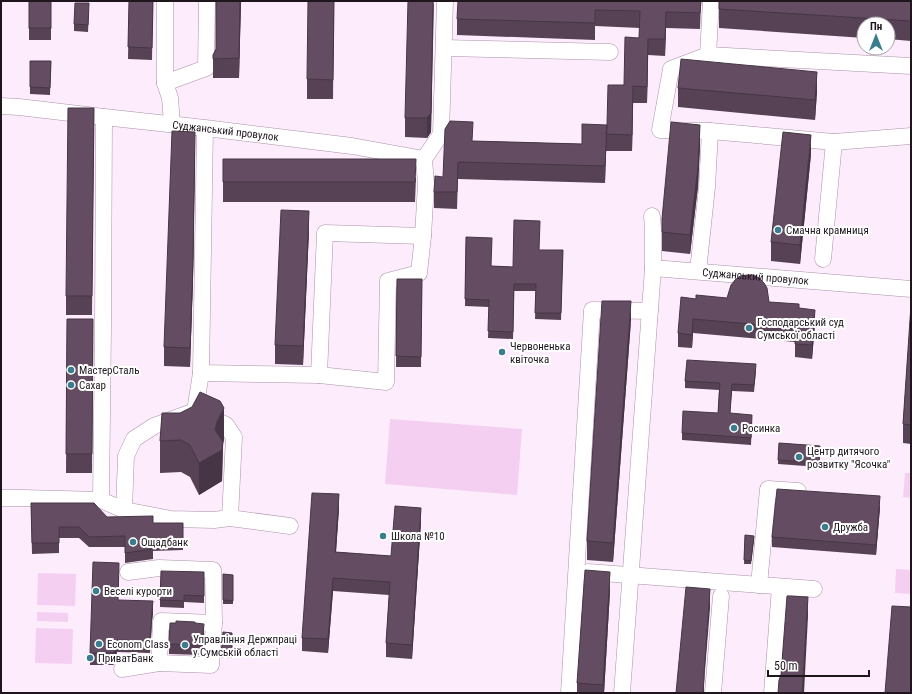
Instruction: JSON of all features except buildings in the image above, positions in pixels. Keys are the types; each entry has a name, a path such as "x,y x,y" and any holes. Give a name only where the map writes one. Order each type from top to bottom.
{"street":[{"path":"165,1 165,83 170,98 172,124"},
{"path":"165,83 206,68 207,1"},
{"path":"201,373 319,375 386,382 388,281 419,272 426,184 424,159 441,134 445,1"},
{"path":"708,55 711,1"},
{"path":"444,48 610,52"},
{"path":"911,66 708,55 671,69 660,130 710,131 834,142 911,136"},
{"name":"Суджанський провулок","path":"1,106 172,124 352,146 424,159"},
{"path":"101,500 104,117"},
{"path":"195,410 201,373 205,128"},
{"path":"698,271 707,187 710,131"},
{"path":"823,259 834,142"},
{"path":"622,693 653,268 652,216"},
{"path":"319,375 325,233 422,236"},
{"name":"Суджанський провулок","path":"653,268 911,289"},
{"path":"569,693 592,310 650,311"},
{"path":"124,510 126,456 134,439 154,426 195,410 226,425 234,437 230,518"},
{"path":"759,585 768,489 815,493"},
{"path":"1,498 101,500 124,510 171,519 214,520 230,518 290,526"},
{"path":"122,670 159,663 211,665 214,623 213,570 159,568 128,572"},
{"path":"576,571 814,589"},
{"path":"772,693 780,586"},
{"path":"714,693 721,596"},
{"path":"159,663 161,621 214,623"}],"shaded area":[{"path":"390,419 522,429 517,495 385,484"},
{"path":"905,473 911,473 911,498 903,497"},
{"path":"896,569 911,570 911,594 895,593"},
{"path":"38,573 76,574 75,606 37,605"},
{"path":"37,612 68,613 68,622 37,621"},
{"path":"36,628 73,629 72,664 35,663"}],"place":[{"name":"Смачна крамниця","path":"778,230"},
{"name":"Господарський суд Сумської області","path":"749,328"},
{"name":"Червоненька квіточка","path":"502,352"},
{"name":"МастерСталь","path":"71,370"},
{"name":"Сахар","path":"71,385"},
{"name":"Росинка","path":"734,428"},
{"name":"Центр дитячого розвитку \"Ясочка\"","path":"799,457"},
{"name":"Дружба","path":"825,527"},
{"name":"Школа №10","path":"383,536"},
{"name":"Ощадбанк","path":"133,542"},
{"name":"Веселі курорти","path":"96,591"},
{"name":"Econom Class","path":"99,644"},
{"name":"Управління Держпраці у Сумській області","path":"185,645"},
{"name":"ПриватБанк","path":"90,658"}]}
